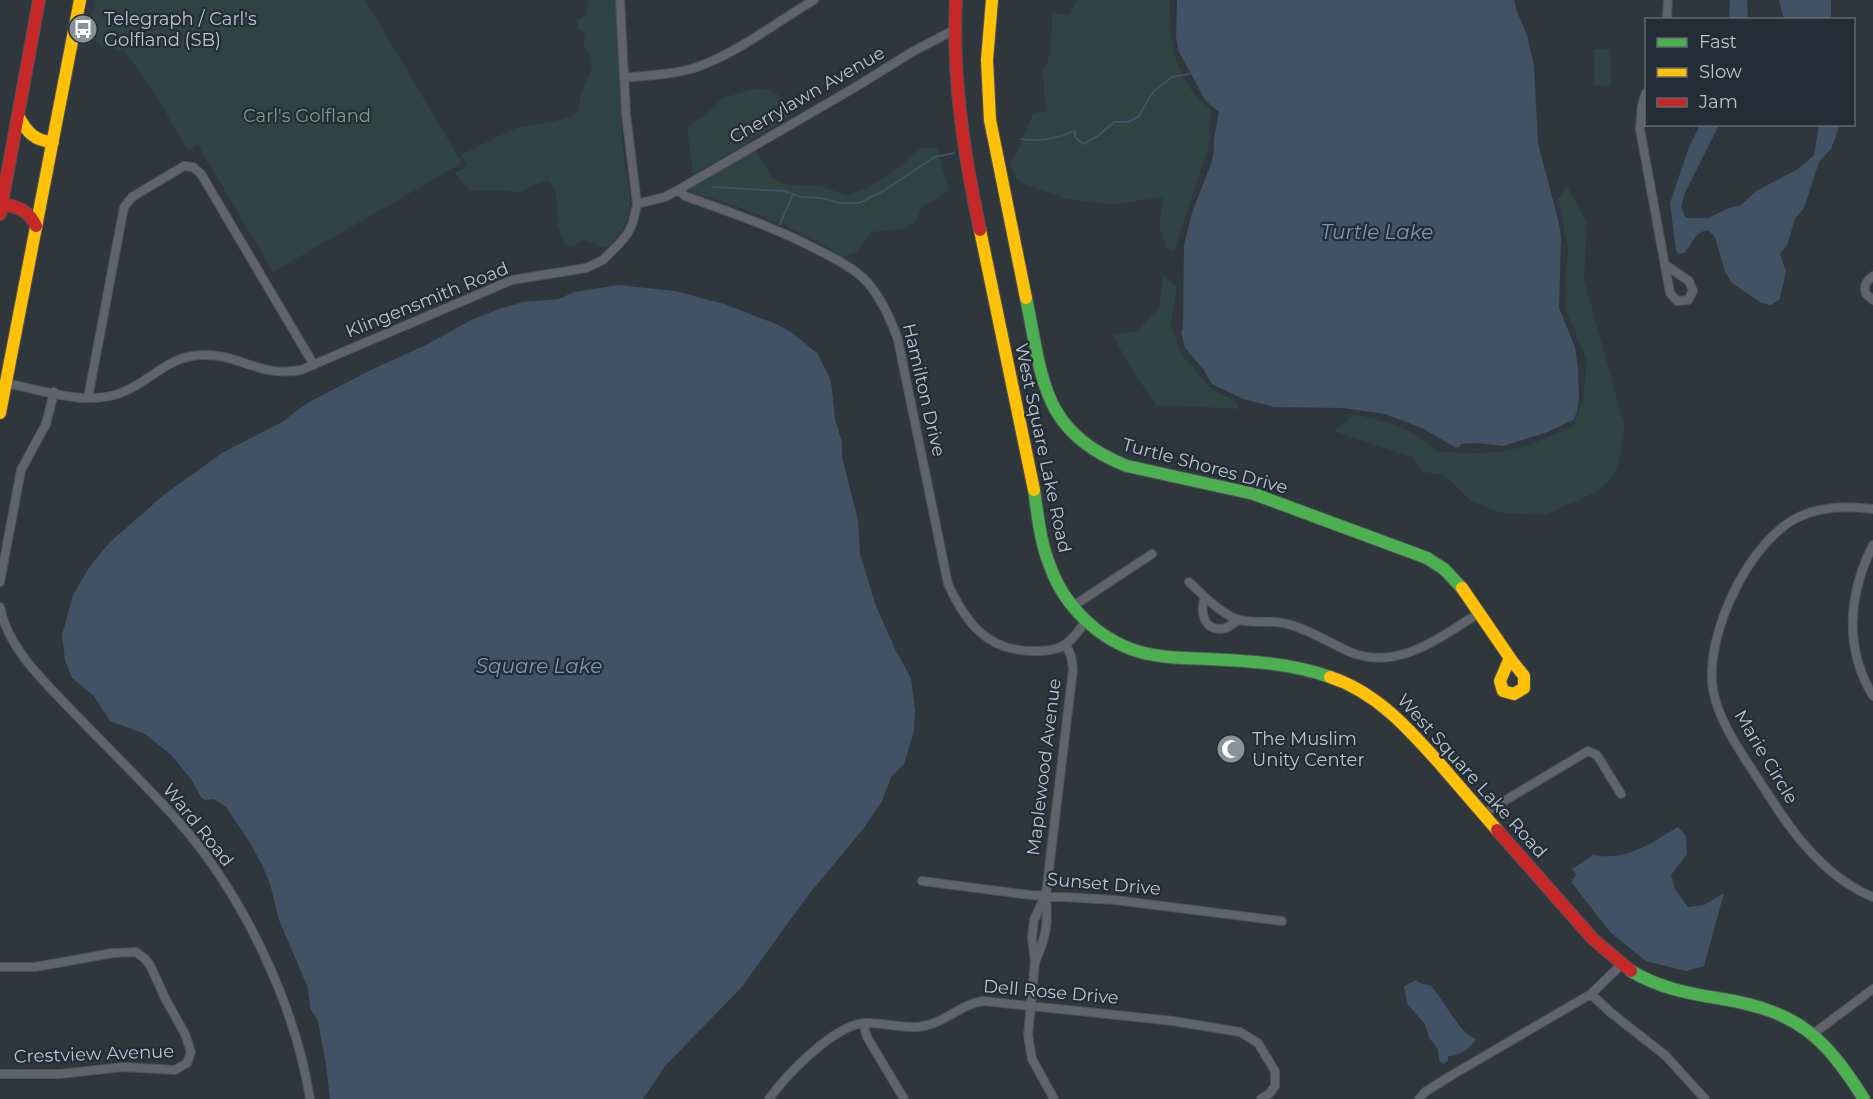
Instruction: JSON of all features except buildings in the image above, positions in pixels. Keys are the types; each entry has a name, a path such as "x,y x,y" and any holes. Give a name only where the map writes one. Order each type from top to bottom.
{"main road":[{"path":"36,226 32,217 24,209 1,207 39,0"},
{"path":"0,413 80,0"},
{"name":"West Square Lake Road","path":"956,0 955,70 961,130 1043,544 1054,577 1073,606 1086,621 1120,645 1152,655 1289,665 1320,672 1369,695 1395,714 1593,939 1621,965 1650,982 1667,988 1752,1004 1793,1020 1813,1034 1837,1059 1864,1099"},
{"name":"Turtle Shores Drive","path":"992,0 986,66 990,120 1044,384 1050,402 1065,426 1088,447 1116,462 1254,494 1437,563 1451,573 1466,590 1509,660"},
{"path":"18,116 31,136 37,140 53,142"}],"street":[{"name":"Klingensmith Road","path":"5,383 88,398 103,397 125,391 168,363 194,356 225,357 255,368 275,372 293,371 314,365 512,280 586,268 603,260 628,233 637,204 624,78 620,0"},
{"path":"624,78 672,73 698,67 728,53 814,0"},
{"path":"1667,18 1668,0"},
{"name":"Cherrylawn Avenue","path":"678,190 912,52 954,30"},
{"path":"1645,98 1642,105 1640,129 1667,266"},
{"path":"88,398 124,207 129,199 184,166 193,167 201,174 314,365"},
{"path":"637,204 665,197 678,190"},
{"name":"Hamilton Drive","path":"678,190 685,196 792,236 838,260 867,282 887,311 898,340 926,470 944,569 956,601 977,629 990,641 1004,648 1046,651 1066,644"},
{"path":"1873,276 1864,286 1866,294 1873,300"},
{"path":"0,582 21,470 46,424 54,392"},
{"name":"Marie Circle","path":"1873,509 1837,508 1810,512 1790,522 1774,534 1752,562 1731,602 1714,647 1712,677 1715,698 1726,728 1782,816 1820,862 1844,881 1873,897"},
{"path":"1873,545 1856,588 1852,620 1853,641 1858,663 1873,696"},
{"path":"1073,606 1152,555"},
{"path":"1189,582 1205,597 1238,620 1285,623 1351,652 1380,658 1412,653 1480,612"},
{"path":"1205,597 1202,613 1208,623 1217,628 1223,628 1238,620"},
{"name":"Ward Road","path":"0,607 4,624 12,639 35,670 181,824 222,880 256,940 280,992 300,1049 310,1099"},
{"path":"1066,644 1086,621"},
{"name":"Maplewood Avenue","path":"1035,962 1045,939 1046,894 1072,669 1071,656 1066,644"},
{"path":"1484,813 1588,751 1597,754 1621,794"},
{"name":"Sunset Drive","path":"922,881 1030,895 1046,894 1115,900 1282,921"},
{"name":"Maplewood Avenue","path":"1046,894 1035,920 1032,938 1035,962 1028,1023 1029,1047 1037,1070 1054,1099"},
{"name":"Crestview Avenue","path":"0,967 35,967 114,953 136,952 150,965 185,1034 191,1052 187,1063 176,1070 123,1067 60,1074 0,1074"},
{"path":"1419,1099 1425,1092 1444,1080 1591,994 1621,965"},
{"path":"1813,1034 1873,989"},
{"path":"1591,994 1666,1056 1705,1099"},
{"name":"Dell Rose Drive","path":"770,1099 786,1077 845,1029 863,1023 925,1026 939,1021 963,1006 976,1002 995,1001 1191,1023 1240,1032 1258,1043 1275,1071 1275,1086 1261,1099"},
{"path":"863,1023 867,1037 904,1099"}],"green space":[{"name":"Carl's Golfland","path":"95,0 365,0 462,163 273,272 198,145 188,151 154,92 125,52 102,46 88,34"},
{"path":"589,0 617,0 621,119 630,206 628,218 618,236 607,248 585,240 571,247 565,244 558,226 555,187 548,180 517,193 469,190 455,173 467,166 461,156 490,141 520,127 557,121 579,112 581,94 592,63 583,46 586,34 577,28 577,20 586,15"},
{"path":"1077,0 1170,0 1173,47 1182,75 1200,99 1212,110 1208,149 1174,252 1166,249 1159,224 1164,197 1111,205 1067,199 1025,185 1016,178 1010,164 1017,153 1033,113 1046,111 1042,68 1047,66 1051,44 1052,13 1069,15"},
{"path":"1594,49 1611,49 1611,85 1594,85"},
{"path":"753,89 768,90 778,95 785,104 789,118 693,175 687,127 703,117 723,98"},
{"path":"921,148 937,148 949,191 922,207 916,221 907,228 872,232 856,253 843,257 790,228 750,211 692,193 689,189 690,185 750,150 756,150 772,178 789,185 818,186 848,195 868,188 896,170"},
{"path":"1567,186 1587,223 1584,279 1625,428 1619,462 1612,478 1598,491 1546,515 1502,513 1472,502 1444,475 1423,472 1412,457 1334,431 1355,414 1409,431 1438,452 1481,453 1515,449 1572,427 1582,404 1587,360 1566,311 1565,283 1568,248 1558,199"},
{"path":"1163,275 1177,287 1171,324 1181,353 1212,390 1236,401 1238,409 1157,406 1133,372 1112,334 1137,331 1159,308"}],"water":[{"name":"Turtle Lake","path":"1177,0 1514,0 1527,35 1534,66 1538,143 1559,223 1561,239 1559,308 1575,347 1578,368 1579,400 1573,420 1545,433 1503,446 1477,443 1461,444 1456,448 1422,428 1385,414 1343,408 1274,407 1243,399 1212,384 1203,369 1185,348 1181,333 1184,245 1192,213 1212,161 1219,112 1205,100 1179,52 1176,37"},
{"path":"1730,0 1747,0 1748,18 1729,18"},
{"path":"1779,0 1831,0 1831,18 1784,18"},
{"path":"1700,126 1718,126 1685,193 1681,206 1686,218 1709,218 1726,209 1741,205 1756,191 1798,169 1814,155 1819,126 1840,126 1831,149 1819,162 1804,208 1795,219 1787,245 1780,254 1786,271 1780,299 1771,305 1761,303 1732,283 1725,272 1715,237 1708,230 1700,233 1684,253 1680,254 1676,251 1670,203 1689,147"},
{"name":"Square Lake","path":"618,285 675,291 724,304 776,324 791,332 817,353 831,381 835,419 842,442 842,457 858,520 860,554 876,606 911,678 915,711 914,731 904,764 891,777 882,801 863,829 806,898 741,988 665,1066 643,1099 330,1099 318,1021 310,1008 308,988 279,920 270,884 262,865 226,807 214,799 205,800 201,797 191,779 171,755 145,734 110,721 94,696 72,678 65,660 62,635 73,595 90,566 110,542 165,494 222,453 282,422 307,403 428,344 471,320 499,309 523,302 559,299 574,292"},
{"path":"1678,827 1686,836 1687,854 1671,875 1675,889 1688,907 1704,905 1724,893 1704,966 1686,971 1646,961 1611,933 1571,882 1576,875 1572,869 1593,855 1617,856 1638,850"},
{"path":"1416,980 1431,986 1463,1030 1476,1039 1464,1051 1448,1056 1448,1061 1443,1064 1439,1060 1438,1049 1429,1038 1425,1024 1407,1004 1404,986"}],"waterway":[{"path":"1021,139 1048,139 1075,131 1075,137 1083,144 1098,136 1114,122 1128,122 1138,117 1153,92 1172,77 1189,74"},
{"path":"712,187 784,191 801,197 821,198 840,203 859,203 883,191 935,157 954,153"},
{"path":"780,224 793,194"}],"traffic: fast":[{"path":"1026,298 1042,377 1050,399 1061,419 1077,437 1098,452 1127,466 1254,494 1427,558 1444,569 1462,588"},
{"path":"1034,490 1044,548 1056,581 1074,608 1097,630 1111,639 1140,652 1157,655 1269,664 1330,677"},
{"path":"1631,971 1664,986 1749,1004 1790,1020 1807,1030 1822,1043 1850,1077 1864,1099"}],"traffic: slow":[{"path":"0,413 80,0"},
{"path":"992,0 987,60 990,120 1026,298"},
{"path":"18,116 36,138 53,142"},
{"path":"980,230 1034,490"},
{"path":"1462,588 1524,676 1524,688 1514,694 1503,691 1500,681 1509,660"},
{"path":"1330,677 1362,692 1390,713 1428,751 1497,830"}],"traffic: jam":[{"path":"0,214 39,0"},
{"path":"956,0 955,29 960,116 980,230"},
{"path":"2,204 22,210 30,216 36,226"},
{"path":"1497,830 1593,939 1631,971"}],"place":[{"name":"Telegraph / Carl's Golfland (SB)","path":"83,29"},
{"name":"The Muslim Unity Center","path":"1231,749"}]}
